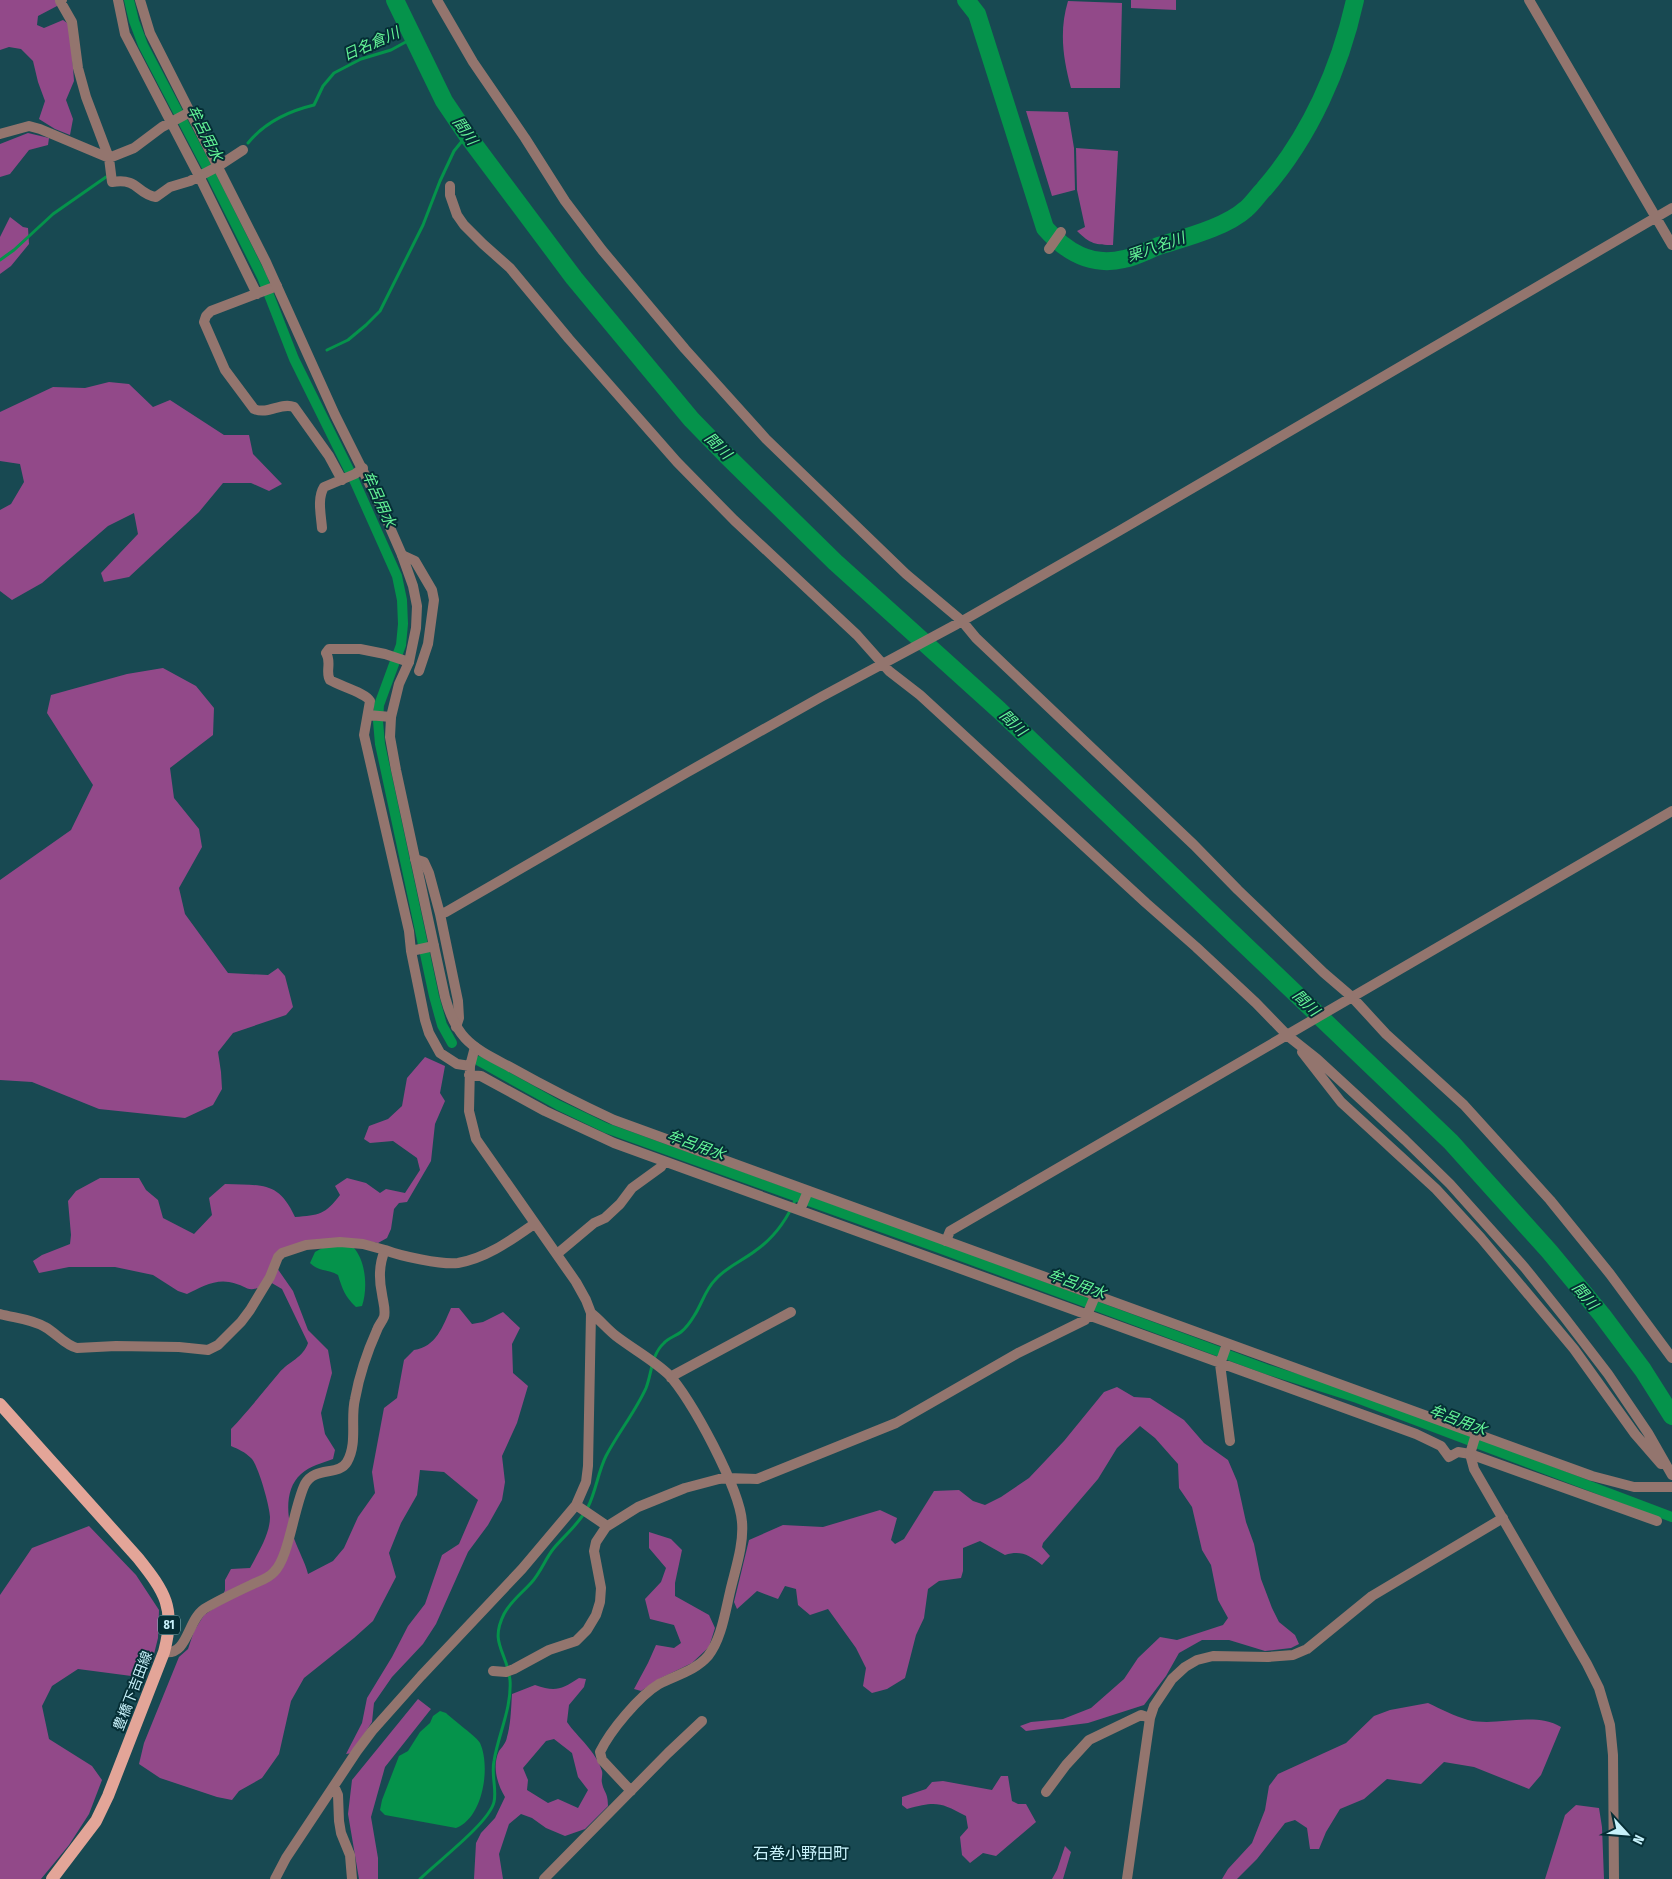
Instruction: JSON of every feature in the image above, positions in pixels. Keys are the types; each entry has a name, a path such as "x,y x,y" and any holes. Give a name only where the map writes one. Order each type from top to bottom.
{"main road":[{"name":"豊橋下吉田線","path":"0,1404 156,1580 164,1595 170,1616 169,1635 164,1652 104,1804 96,1821 52,1879"}],"street":[{"path":"62,0 60,1 72,22 78,68 86,97 110,158 112,182 125,180 133,183 150,196 156,197 170,187 215,168 242,150"},
{"path":"118,0 125,34 173,122 259,293"},
{"path":"140,0 150,33 187,114 275,287 335,415 351,475"},
{"path":"437,0 473,62 565,201 602,250 685,349 780,452 906,574 960,622 1194,844 1238,890 1386,1034 1464,1105 1550,1200 1610,1274 1672,1358"},
{"path":"1529,0 1672,245"},
{"path":"0,134 29,126 110,158 134,148 162,127 187,114"},
{"path":"450,186 450,195 457,215 464,224 510,268 569,339 677,462 734,520 857,636 884,663 889,671 920,695 1405,1140 1450,1184 1554,1304 1608,1374 1648,1433 1670,1471"},
{"path":"440,914 804,706 960,622 1153,512 1672,208"},
{"path":"1049,249 1060,234"},
{"path":"275,287 212,311 206,316 204,322 222,364 254,409 261,412 288,405 294,406 329,456 351,475 402,555 417,606 416,628 388,716 390,738 415,859 430,946 449,1012 456,1027 465,1039 475,1047 585,1107 614,1120 807,1192 946,1241 1476,1436 1616,1483 1634,1487 1672,1487"},
{"path":"322,528 320,497 322,490 324,487 351,475"},
{"path":"402,555 415,561 432,590 434,600 428,644 420,672"},
{"path":"406,661 360,649 329,649 326,653 330,666 328,676 338,684 369,698 370,701 371,715 364,725 364,735 409,931 429,1033 440,1053 445,1058 584,1130 664,1161 797,1207 1416,1434 1441,1446 1449,1456 1471,1451 1657,1521"},
{"path":"371,715 388,716"},
{"path":"946,1241 950,1231 1672,811"},
{"path":"415,859 424,862 429,873 440,914 458,1001 459,1018 456,1027"},
{"path":"413,950 430,946"},
{"path":"1301,1046 1302,1051 1341,1102 1436,1189 1481,1238 1574,1349 1635,1434 1663,1466 1670,1471"},
{"path":"275,1879 286,1858 372,1731 522,1569 582,1509 588,1466 591,1314 586,1300 556,1254 476,1139 469,1110 469,1071 475,1047"},
{"path":"556,1254 594,1223 605,1218 620,1204 632,1188 661,1167 664,1161"},
{"path":"797,1207 807,1192"},
{"path":"0,1314 36,1322 46,1327 71,1347 161,1346 208,1350 218,1345 250,1310 270,1277 278,1257 282,1253 306,1245 340,1242 363,1244 413,1258 457,1263 498,1249 534,1224"},
{"path":"164,1652 172,1654 177,1651 196,1617 204,1610 269,1577 276,1571 282,1563 296,1507 305,1484 310,1477 319,1472 345,1465 348,1459 354,1426 355,1399 377,1330 384,1317 380,1260 385,1250"},
{"path":"493,1671 510,1671 549,1650 576,1641 587,1630 596,1615 600,1602 600,1588 594,1551 596,1542 606,1527 638,1507 685,1488 728,1478 757,1480 896,1423 1018,1353 1085,1320 1094,1297"},
{"path":"671,1378 792,1312"},
{"path":"591,1314 671,1378 703,1426 728,1478 741,1512 742,1535 735,1572 714,1648 702,1663 659,1684 642,1697 600,1752 602,1760 631,1790"},
{"path":"1226,1345 1220,1363 1230,1441"},
{"path":"1476,1436 1471,1451 1474,1469 1588,1664 1606,1709 1614,1755 1614,1879"},
{"path":"582,1509 606,1527"},
{"path":"1127,1879 1150,1718 1157,1700 1172,1679 1191,1663 1213,1656 1268,1657 1292,1655 1307,1649 1372,1596 1503,1518"},
{"path":"1046,1792 1066,1765 1089,1740 1141,1715 1150,1718"},
{"path":"544,1879 702,1721"},
{"path":"334,1786 338,1795 339,1821 350,1854 352,1879"}],"shaded area":[{"path":"0,0 63,0 57,6 38,16 37,25 44,28 63,20 70,25 74,81 66,100 73,119 70,135 55,129 39,119 45,101 33,61 21,49 9,47 0,50"},
{"path":"1131,0 1176,0 1176,10 1131,8"},
{"path":"1068,1 1122,3 1120,88 1071,88 1063,44 1065,12"},
{"path":"1026,111 1068,112 1074,148 1075,190 1052,196"},
{"path":"28,133 49,138 48,145 29,150 10,174 0,177 0,144"},
{"path":"1076,148 1118,151 1113,245 1094,243 1077,231 1085,227 1077,190"},
{"path":"10,217 23,227 28,228 29,244 11,266 0,274 0,237"},
{"path":"109,382 129,384 153,407 170,400 224,435 249,435 253,454 282,484 269,491 251,483 223,483 199,512 129,577 104,582 101,573 138,534 134,513 108,526 42,583 12,600 0,591 0,510 11,504 24,482 20,464 0,461 0,412 53,387 85,388"},
{"path":"163,668 196,686 214,708 213,735 170,768 174,798 199,829 202,847 179,888 185,914 228,973 268,975 278,968 285,976 293,1007 286,1015 233,1033 218,1052 222,1089 213,1105 185,1118 99,1109 32,1082 0,1080 0,880 71,830 93,785 47,713 51,695 127,674"},
{"path":"425,1057 445,1066 440,1093 445,1101 435,1124 431,1161 407,1202 399,1203 394,1209 391,1229 387,1238 378,1243 355,1239 281,1251 277,1268 293,1291 308,1330 328,1350 332,1373 321,1413 325,1434 335,1450 333,1459 308,1469 295,1481 289,1497 290,1524 308,1574 333,1561 344,1548 358,1517 375,1493 372,1472 384,1408 397,1398 404,1360 414,1350 428,1345 438,1335 451,1308 459,1308 472,1324 483,1322 503,1312 520,1328 512,1344 513,1373 528,1386 517,1423 502,1456 505,1482 502,1500 488,1525 468,1552 436,1624 423,1644 392,1677 374,1703 372,1722 352,1753 346,1754 362,1723 367,1698 408,1626 425,1604 442,1555 459,1544 478,1500 444,1472 420,1470 417,1495 401,1523 389,1553 396,1577 373,1621 304,1678 291,1701 279,1754 262,1778 239,1791 232,1800 217,1797 160,1778 139,1764 144,1743 179,1657 188,1649 194,1631 204,1615 219,1605 225,1590 225,1580 231,1569 250,1568 268,1530 270,1517 260,1477 251,1458 244,1452 231,1446 231,1429 279,1373 303,1352 308,1343 282,1289 270,1282 248,1289 224,1281 207,1285 187,1294 178,1291 153,1275 115,1267 69,1267 39,1273 33,1261 42,1255 70,1244 68,1201 76,1191 100,1178 139,1178 146,1190 158,1200 163,1218 194,1234 212,1215 209,1198 225,1184 267,1187 282,1197 289,1205 295,1217 321,1213 330,1207 340,1195 335,1186 347,1178 366,1183 380,1193 386,1189 405,1193 420,1170 417,1158 393,1141 370,1143 364,1139 369,1126 388,1119 402,1106 407,1078"},
{"path":"324,1247 353,1247 361,1259 365,1275 365,1291 362,1306 356,1307 349,1300 338,1275 317,1268 310,1263 315,1252"},
{"path":"1117,1387 1134,1397 1150,1398 1184,1420 1204,1443 1228,1460 1237,1481 1246,1522 1254,1544 1261,1579 1272,1608 1279,1622 1295,1635 1299,1644 1291,1648 1265,1651 1229,1640 1202,1640 1179,1653 1166,1676 1144,1705 1088,1723 1026,1731 1020,1726 1031,1722 1063,1719 1091,1708 1124,1679 1138,1658 1160,1637 1177,1640 1223,1625 1228,1618 1218,1600 1211,1565 1202,1550 1192,1507 1179,1488 1178,1464 1155,1438 1140,1426 1117,1448 1098,1479 1043,1543 1042,1547 1050,1556 1042,1565 1025,1554 1005,1555 980,1541 963,1548 963,1571 961,1578 939,1581 928,1589 924,1618 916,1635 905,1678 887,1689 872,1693 863,1686 866,1668 856,1648 828,1609 810,1615 798,1605 796,1589 785,1586 778,1599 757,1591 737,1609 734,1602 749,1540 783,1525 823,1527 880,1510 897,1518 891,1540 895,1544 904,1539 934,1491 959,1490 973,1501 985,1505 1001,1497 1029,1478 1064,1441 1104,1392"},
{"path":"89,1526 136,1575 159,1610 158,1638 152,1662 139,1677 78,1669 52,1686 42,1706 49,1739 92,1766 102,1780 89,1814 69,1845 41,1879 0,1879 0,1595 32,1548"},
{"path":"649,1532 671,1539 682,1550 675,1583 675,1596 709,1615 715,1628 709,1647 692,1663 661,1678 641,1691 634,1689 656,1645 674,1648 681,1643 674,1625 650,1619 645,1599 661,1582 666,1568 649,1548"},
{"path":"579,1678 586,1679 584,1687 569,1705 567,1722 596,1757 602,1771 602,1783 608,1806 585,1829 565,1836 521,1814 509,1824 499,1854 503,1879 474,1879 476,1843 481,1833 495,1818 505,1797 498,1781 496,1763 499,1751 506,1741 511,1716 512,1694 535,1685 548,1689 558,1689","holes":["554,1739 572,1753 578,1777 588,1790 578,1808 558,1799 548,1803 527,1790 528,1780 523,1768 546,1741"]},
{"path":"418,1699 431,1709 385,1767 371,1817 378,1858 378,1879 359,1879 348,1814 352,1780"},
{"path":"1428,1703 1468,1720 1491,1722 1539,1720 1561,1727 1541,1775 1529,1789 1474,1767 1444,1762 1421,1784 1387,1779 1364,1799 1340,1809 1326,1832 1319,1849 1310,1849 1307,1828 1295,1820 1285,1823 1257,1859 1237,1879 1222,1879 1228,1869 1252,1843 1265,1810 1269,1786 1278,1774 1346,1743 1374,1716 1390,1710"},
{"path":"440,1711 446,1713 480,1743 485,1765 482,1791 473,1814 456,1828 385,1815 380,1810 399,1756 408,1751 420,1732 430,1723 433,1716"},
{"path":"1001,1776 1008,1776 1012,1801 1018,1804 1026,1804 1036,1822 996,1856 983,1853 970,1863 962,1855 960,1837 968,1828 966,1816 938,1804 907,1809 902,1805 902,1797 926,1789 932,1782 943,1781 992,1790"},
{"path":"1576,1805 1599,1808 1602,1827 1604,1879 1545,1879 1565,1815"},
{"path":"1065,1846 1071,1852 1063,1879 1052,1879 1057,1870"}],"waterway":[{"name":"牟呂用水","path":"129,0 143,45 262,277 294,359 355,482 397,576 402,600 403,624 401,645 379,705 380,744 434,996 442,1025 452,1043"},
{"name":"間川","path":"395,0 444,101 467,135 574,278 691,419 835,562 999,710 1451,1142 1549,1251 1602,1315 1643,1370 1672,1416"},
{"name":"栗八名川","path":"966,0 977,14 1045,228 1053,237 1080,256 1101,261 1132,257 1215,227 1237,216 1251,204 1281,168 1309,124 1332,76 1355,0"},
{"name":"日名倉川","path":"248,143 262,129 278,118 314,105 323,86 334,73 361,59 391,50 413,38"},
{"path":"327,350 348,340 380,311 423,225 454,151 467,135"},
{"name":"日名倉川","path":"0,260 14,250 53,214 106,177"},
{"name":"牟呂用水","path":"479,1061 558,1105 606,1128 1266,1369 1357,1398 1672,1517"},
{"path":"420,1879 473,1831 490,1811 494,1802 494,1761 507,1711 510,1690 508,1670 500,1647 498,1633 504,1614 513,1601 534,1579 554,1548 585,1513 606,1456 637,1406 646,1388 654,1359 660,1348 666,1341 687,1326 709,1288 719,1275 750,1255 774,1234 785,1220 797,1196"}],"district":[{"name":"石巻小野田町","path":"801,1853"}]}
